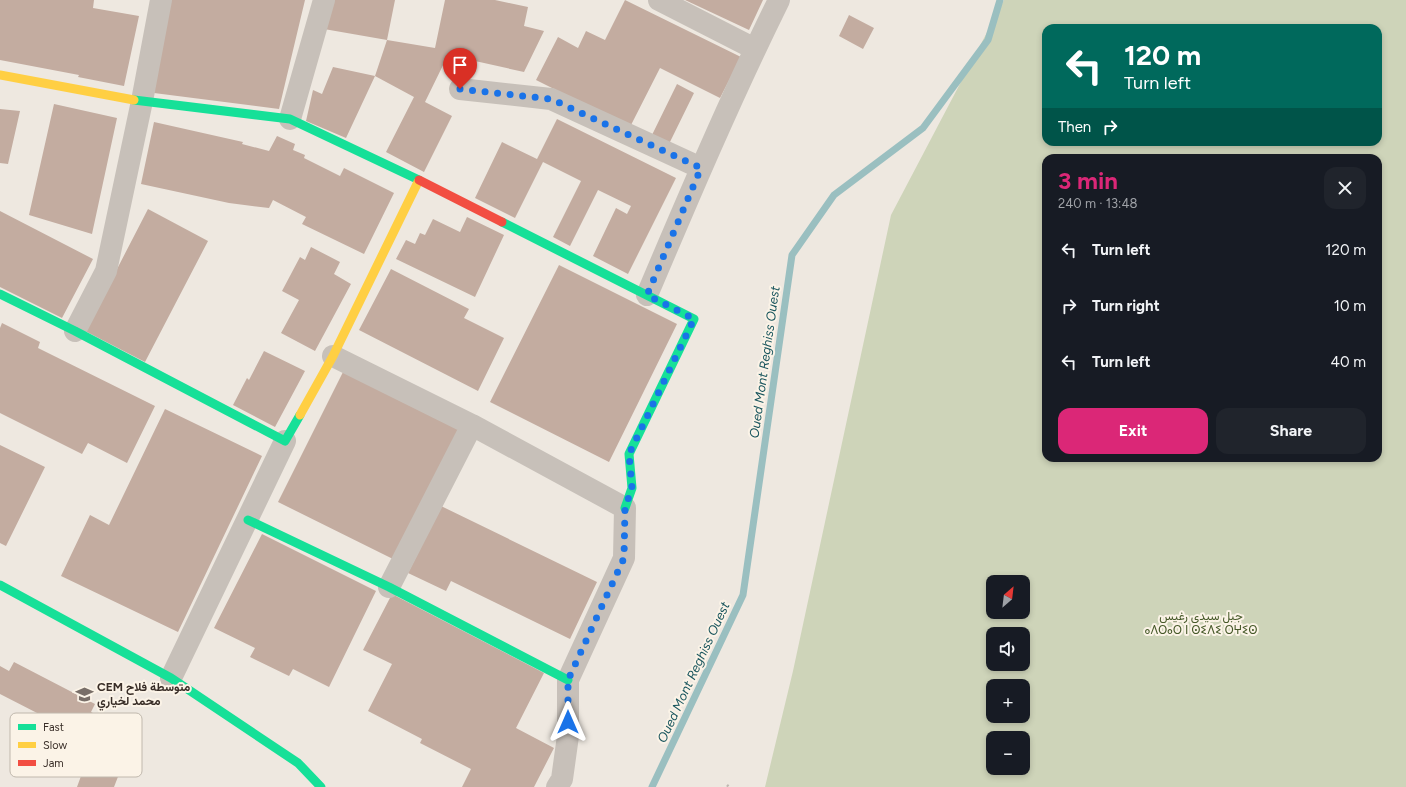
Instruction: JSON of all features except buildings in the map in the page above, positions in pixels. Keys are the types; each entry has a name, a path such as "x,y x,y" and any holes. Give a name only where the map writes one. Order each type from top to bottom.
{"street":[{"path":"75,331 106,271 142,101 161,0"},
{"path":"290,120 324,0"},
{"path":"659,0 755,49"},
{"path":"647,295 701,168 779,0"},
{"path":"0,75 142,101 290,120 419,180 694,319 629,454 632,488 625,508 624,558 568,680 568,736 562,779 558,787"},
{"path":"460,89 551,99 701,168"},
{"path":"171,678 285,441 333,356 419,180"},
{"path":"0,294 75,331 285,441"},
{"path":"333,356 472,426 625,508"},
{"path":"388,587 472,426"},
{"path":"248,520 388,587 568,680"},
{"path":"0,585 171,678 298,763 321,787"}],"green space":[{"name":"جبل سيدي رغيس ⴰⴷⵔⴰⵔ ⵏ ⵙⵉⴷⵉ ⵔⵖⵉⵙ","path":"1004,0 1406,0 1406,787 765,787 793,671 891,215"}],"waterway":[{"name":"Oued Mont Reghiss Ouest","path":"652,787 743,595 792,255 834,195 923,128 988,40 1000,0"}],"traffic: fast":[{"path":"134,100 290,119 419,180 418,182"},
{"path":"502,222 694,319 629,454 632,488 625,508"},
{"path":"0,294 75,331 285,441 300,415"},
{"path":"248,520 389,587 568,680"},
{"path":"0,585 171,678 298,763 321,787"}],"traffic: slow":[{"path":"0,75 134,100"},
{"path":"300,415 333,356 418,182"}],"traffic: jam":[{"path":"419,180 502,222"}],"place":[{"name":"CEM متوسطة فلاح محمد لخياري","path":"84,694"}],"route":[{"path":"460,89 551,99 701,168 647,295 694,319 629,454 632,488 625,508 624,558 568,680 568,722"}]}
